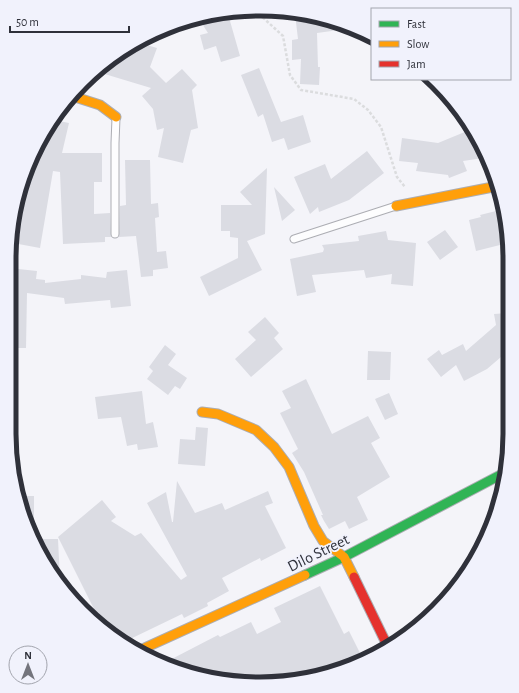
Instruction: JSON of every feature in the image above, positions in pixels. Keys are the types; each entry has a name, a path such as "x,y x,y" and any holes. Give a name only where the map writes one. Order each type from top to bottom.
{"street":[{"path":"77,98 100,105 116,117"},
{"path":"396,206 492,187"},
{"path":"202,412 218,414 256,430 274,447 289,467 314,526 323,541 344,557 385,642"},
{"name":"Dilo Street","path":"145,648 344,557 499,476"}],"lane":[{"path":"115,234 116,117"},
{"path":"294,239 396,206"}],"path":[{"path":"261,16 283,36 290,75 301,90 354,98 368,110 380,127 397,177 416,201"}],"building":[{"path":"229,18 240,56 221,62 216,46 204,50 200,35 208,33 202,23"},
{"path":"296,19 323,24 340,30 317,33 318,67 320,67 319,85 300,84 301,59 292,60 292,40 298,39"},
{"path":"146,45 157,48 150,67 166,83 182,69 197,85 192,90 198,128 191,130 183,163 158,157 164,128 157,130 153,109 142,96 151,88 102,73 124,57"},
{"path":"259,68 281,122 303,115 311,142 288,150 284,138 272,142 263,114 258,117 241,75"},
{"path":"59,121 69,123 62,153 102,153 102,182 94,182 94,214 110,213 111,237 105,237 105,242 63,244 60,172 53,171 40,248 17,244 18,228 24,196 29,181 41,152"},
{"path":"466,131 481,158 463,161 467,171 449,178 448,175 416,171 418,163 399,161 402,138 438,143"},
{"path":"367,151 384,173 349,200 319,212 318,207 310,214 294,177 325,164 331,179"},
{"path":"125,160 150,160 151,204 158,203 159,217 155,218 157,252 166,251 168,268 153,270 153,276 141,277 136,236 119,237 120,206 126,205"},
{"path":"267,168 265,234 247,241 262,270 209,296 200,277 238,258 238,238 230,237 230,231 221,231 221,205 252,205 240,192"},
{"path":"274,187 295,210 282,221"},
{"path":"498,211 502,244 476,251 469,220 481,217 480,215"},
{"path":"445,230 458,247 440,260 427,242"},
{"path":"386,231 388,240 416,243 413,286 391,284 392,274 366,278 364,270 312,275 316,292 297,296 290,259 323,252 324,249 322,245 359,241 358,236"},
{"path":"16,269 37,271 36,279 45,280 45,283 81,279 81,275 106,278 107,272 127,270 131,306 111,308 110,300 65,304 64,298 27,293 26,348 16,348 16,285 18,285 18,283 16,283"},
{"path":"503,313 503,358 501,357 487,369 464,381 456,365 441,377 427,359 439,350 442,355 463,344 466,351 496,325 494,314"},
{"path":"265,317 279,333 274,338 283,349 251,377 235,359 256,340 248,332"},
{"path":"165,345 176,354 168,365 187,378 180,389 175,386 168,395 147,379 153,371 149,367"},
{"path":"368,351 391,352 390,380 367,380"},
{"path":"306,379 332,434 368,416 380,438 371,443 390,477 357,497 368,520 349,529 345,521 329,529 324,521 321,515 323,515 304,472 292,453 298,449 280,413 291,408 282,391"},
{"path":"142,391 146,424 153,422 158,447 138,450 137,444 127,446 121,417 98,419 95,397"},
{"path":"389,393 398,414 385,420 375,399"},
{"path":"196,427 208,428 205,466 178,464 180,439 195,440"},
{"path":"177,481 195,513 222,503 225,510 268,491 273,503 265,506 286,548 261,561 260,558 222,578 229,591 207,603 208,606 184,618 182,614 130,639 111,627 93,612 95,611 58,537 102,500 116,517 111,521 135,536 141,533 181,580 187,576 147,503 166,492 173,522"},
{"path":"24,496 34,496 34,524"},
{"path":"40,539 58,539 60,573"},
{"path":"320,586 344,634 349,631 361,655 323,669 291,675 260,677 228,675 196,669 170,660 218,635 220,637 251,622 257,634 281,622 274,608"}],"traffic: fast":[{"path":"305,575 344,557 499,476"}],"traffic: slow":[{"path":"77,98 100,105 116,117"},
{"path":"396,206 492,187"},
{"path":"202,412 218,414 256,430 274,447 289,467 314,526 323,541 344,557 354,577"},
{"path":"145,648 305,575"}],"traffic: jam":[{"path":"354,577 385,642"}]}
